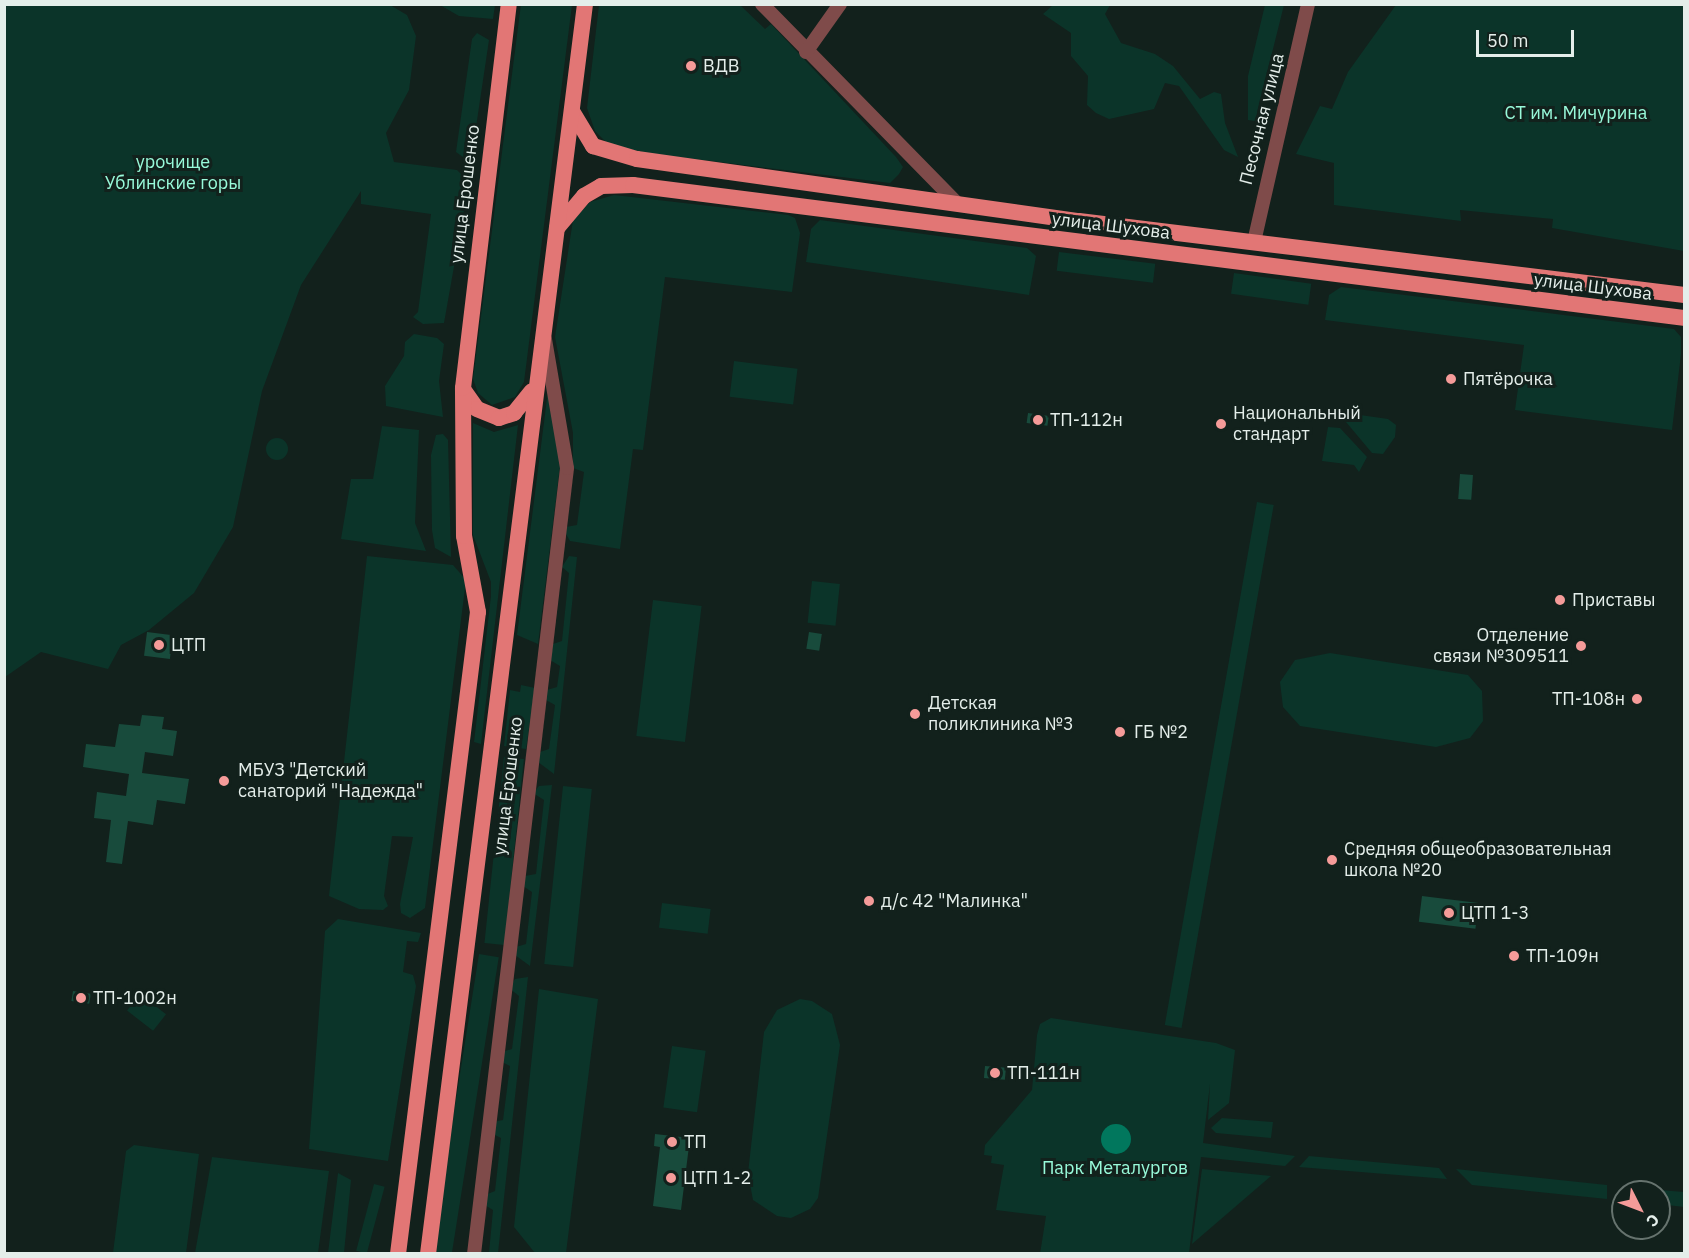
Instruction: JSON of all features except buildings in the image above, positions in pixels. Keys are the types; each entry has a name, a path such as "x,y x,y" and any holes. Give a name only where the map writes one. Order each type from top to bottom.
{"main road":[{"name":"улица Ерошенко","path":"398,1254 478,612 464,536 463,388 509,4"},
{"name":"улица Ерошенко","path":"428,1254 534,387 585,4"},
{"name":"улица Шухова","path":"571,110 593,146 615,156 1329,252 1684,295"},
{"name":"улица Шухова","path":"554,234 564,215 584,196 601,186 620,184 1684,318"},
{"path":"1251,264 1254,242"},
{"path":"1324,273 1329,252"},
{"path":"463,388 477,409 499,418 525,403 534,387"}],"street":[{"path":"762,4 806,52 957,203"},
{"path":"806,52 840,4"},
{"name":"Песочная улица","path":"1254,242 1308,4"},
{"name":"улица Ерошенко","path":"474,1254 567,468 565,436 542,326"}],"green space":[{"path":"495,4 493,19 459,16 440,5"},
{"path":"521,4 572,5 524,382 515,397 492,405 478,393 473,379"},
{"name":"урочище Ублинские горы","path":"5,5 390,5 407,15 416,36 409,90 386,133 394,162 457,170 469,182 444,323 423,324 413,317 418,312 431,214 361,204 361,191 301,285 262,391 233,527 194,593 149,630 121,645 108,669 41,652 5,677"},
{"path":"599,5 740,5 765,29 771,24 903,167 890,183 646,153 608,144 595,131 587,108"},
{"path":"1053,5 1110,5 1105,14 1121,43 1155,54 1173,66 1200,99 1214,92 1221,94 1225,123 1238,157 1224,150 1179,86 1165,83 1154,109 1109,119 1096,113 1087,105 1088,76 1071,56 1071,33 1043,14"},
{"path":"1265,5 1284,5 1255,121 1248,120 1248,76"},
{"name":"СТ им. Мичурина","path":"1396,5 1684,5 1684,251 1552,228 1553,219 1460,210 1461,221 1334,205 1334,163 1296,154 1320,106 1332,109 1348,72"},
{"path":"477,33 489,40 472,154 467,160 456,152 472,39"},
{"path":"614,195 788,215 795,218 800,233 792,292 665,277 643,450 633,449 620,549 570,541 566,534 566,527 577,525 584,472 573,468 573,433 555,337 573,220 590,202"},
{"path":"820,220 1027,248 1036,256 1029,295 806,262 811,229"},
{"path":"1059,252 1155,264 1153,283 1057,271"},
{"path":"1234,273 1311,284 1308,305 1231,294"},
{"path":"1341,287 1674,329 1681,337 1681,354 1672,430 1515,410 1524,345 1325,320 1329,295"},
{"path":"414,334 437,338 444,344 439,381 443,417 386,406 385,386 404,356 405,342"},
{"path":"734,361 798,369 793,405 730,397"},
{"path":"549,383 561,458 538,644 517,635"},
{"path":"1353,414 1388,419 1396,425 1395,437 1383,454 1372,453 1346,422"},
{"path":"473,423 494,432 518,425 481,744 474,742 491,582 473,535"},
{"path":"382,426 419,430 415,523 426,551 341,539 351,479 373,479"},
{"path":"1328,427 1340,428 1367,457 1359,472 1354,465 1322,461"},
{"path":"443,434 448,440 451,557 435,548 432,530 431,455 436,435"},
{"path":"273,438 281,438 288,445 288,453 281,460 273,460 266,453 266,445"},
{"path":"1257,502 1274,505 1182,1028 1165,1025"},
{"path":"367,556 453,565 466,580 425,908 410,918 401,913 400,904 413,837 392,836 384,896 388,906 383,910 359,909 329,896"},
{"path":"569,556 577,557 554,774 538,762 540,752 549,749 555,705 546,700 547,690 557,687 560,666 550,660 553,644 562,641 569,573 562,567"},
{"path":"812,581 840,584 835,626 808,623"},
{"path":"653,600 702,606 685,742 636,736"},
{"path":"1330,653 1468,675 1482,691 1483,721 1470,738 1436,747 1300,726 1283,707 1280,682 1295,660"},
{"path":"521,685 535,688 526,749 504,746 510,690 520,692"},
{"path":"504,757 524,759 504,945 484,943"},
{"path":"552,785 530,966 515,955 516,947 526,944 532,892 523,886 525,876 536,874 544,800 533,793 539,786"},
{"path":"563,786 592,789 573,967 544,964"},
{"path":"662,903 711,909 708,934 659,928"},
{"path":"338,919 421,933 418,942 407,941 403,972 413,975 416,986 388,1161 309,1149 325,931"},
{"path":"479,954 499,957 452,1254 432,1251"},
{"path":"528,977 498,1253 489,1253 493,1210 483,1204 485,1195 495,1191 501,1138 491,1133 493,1122 503,1120 510,1066 500,1061 502,1052 512,1049 519,996 509,988 515,979"},
{"path":"539,989 598,999 566,1253 535,1253 514,1227"},
{"path":"140,994 166,1014 153,1031 127,1011"},
{"path":"800,999 812,1001 832,1014 840,1045 818,1198 810,1209 791,1218 777,1216 753,1200 748,1173 764,1032 777,1010"},
{"name":"Парк Металургов","path":"1051,1018 1216,1043 1235,1050 1229,1103 1208,1120 1210,1084 1203,1143 1295,1156 1285,1166 1201,1157 1189,1253 1040,1254 1046,1216 996,1210 1004,1165 991,1163 992,1156 984,1155 985,1145 1032,1090 1037,1035 1040,1024"},
{"path":"672,1046 706,1051 697,1112 663,1107"},
{"path":"1222,1118 1273,1122 1271,1138 1216,1133 1211,1128"},
{"path":"134,1145 199,1154 186,1253 113,1253 126,1151"},
{"path":"1309,1156 1439,1168 1447,1179 1299,1167"},
{"path":"212,1157 329,1171 318,1253 195,1253"},
{"path":"1202,1169 1271,1176 1192,1244"},
{"path":"1456,1169 1607,1185 1607,1199 1472,1185"},
{"path":"338,1173 351,1180 344,1253 328,1253"},
{"path":"374,1184 385,1187 367,1253 356,1251"},
{"path":"1671,1191 1684,1192 1684,1207 1671,1205"}],"shaded area":[{"path":"1116,1124 1127,1128 1131,1139 1127,1150 1116,1154 1105,1150 1101,1139 1105,1128"}],"place":[{"name":"ВДВ","path":"691,66"},
{"name":"Пятёрочка","path":"1451,379"},
{"name":"ТП-112н","path":"1038,420"},
{"name":"Национальный стандарт","path":"1221,424"},
{"name":"Приставы","path":"1560,600"},
{"name":"ЦТП","path":"159,645"},
{"name":"Отделение связи №309511","path":"1581,646"},
{"name":"ТП-108н","path":"1637,699"},
{"name":"Детская поликлиника №3","path":"915,714"},
{"name":"ГБ №2","path":"1120,732"},
{"name":"МБУЗ \"Детский санаторий \"Надежда\"","path":"224,781"},
{"name":"Средняя общеобразовательная школа №20","path":"1332,860"},
{"name":"д/с 42 \"Малинка\"","path":"869,901"},
{"name":"ЦТП 1-3","path":"1449,913"},
{"name":"ТП-109н","path":"1514,956"},
{"name":"ТП-1002н","path":"81,998"},
{"name":"ТП-111н","path":"995,1073"},
{"name":"ТП","path":"672,1142"},
{"name":"ЦТП 1-2","path":"671,1178"}]}
